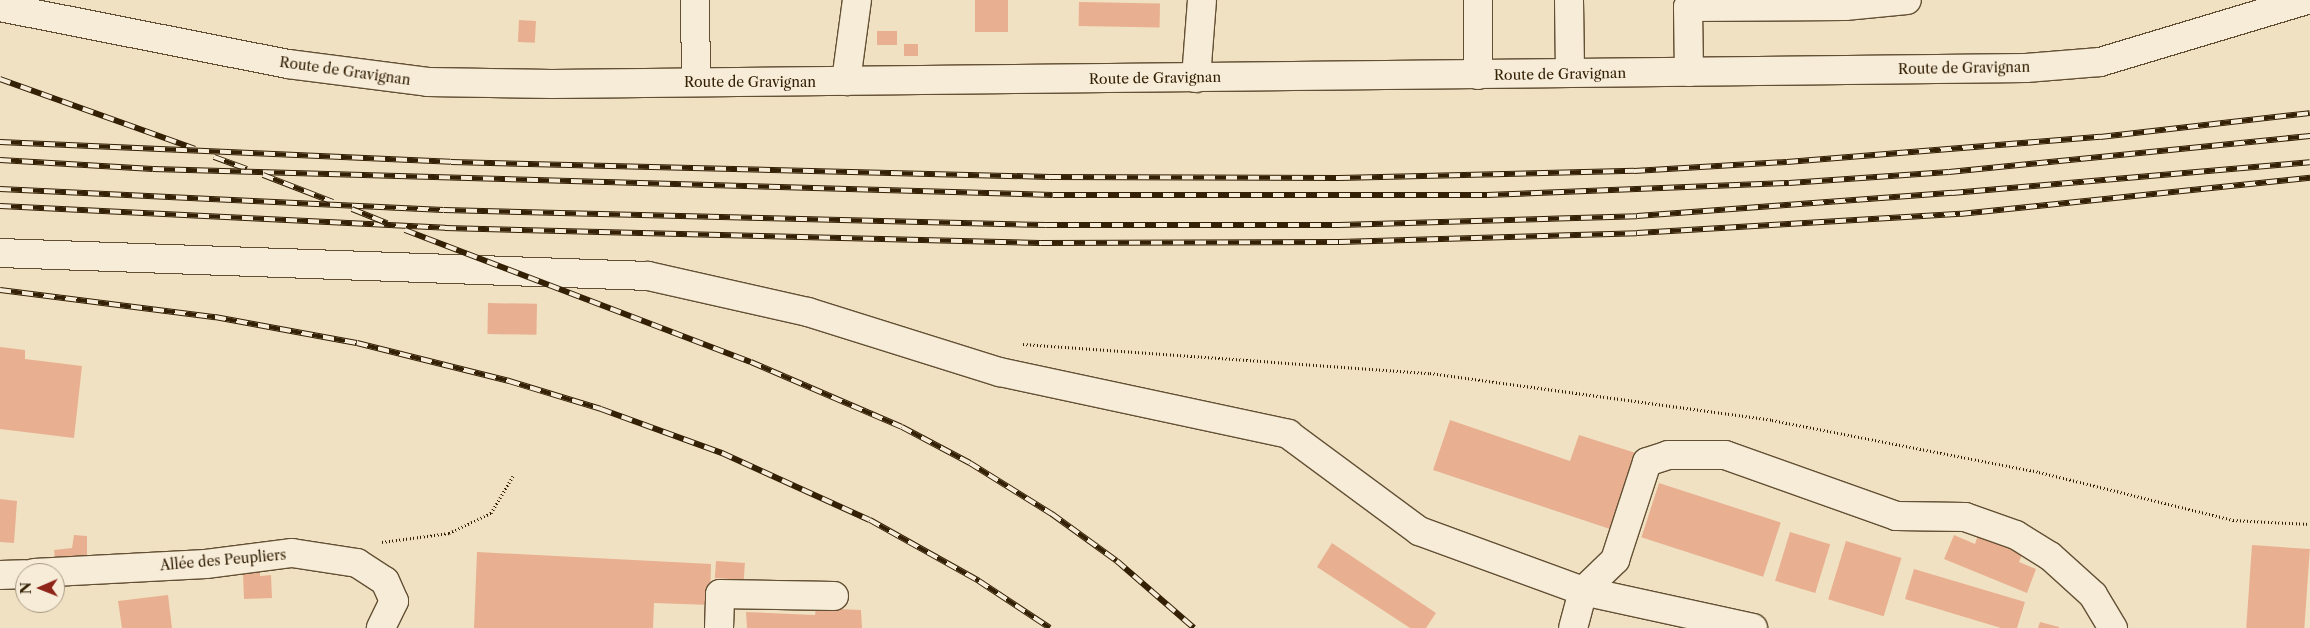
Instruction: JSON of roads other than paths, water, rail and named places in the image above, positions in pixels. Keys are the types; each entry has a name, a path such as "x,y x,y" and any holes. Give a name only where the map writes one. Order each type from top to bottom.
{"street":[{"path":"695,0 696,82"},
{"path":"846,81 857,0"},
{"path":"1196,78 1202,0"},
{"path":"1478,0 1478,75"},
{"path":"1569,0 1570,73"},
{"path":"1689,72 1688,7 1725,3 1845,6 1907,0"},
{"name":"Route de Gravignan","path":"0,7 288,64 428,82 696,82 2026,68 2100,62 2306,0"},
{"path":"0,253 648,276 808,312 1000,372 1288,434 1419,531 1583,591 1753,628"},
{"path":"1573,628 1583,591 1615,560 1647,462 1668,455 1725,455 1896,516 1965,517 2016,535 2050,556 2093,595 2113,628"},
{"name":"Allée des Peupliers","path":"65,571 206,564 292,553 357,563 385,581 394,601 381,628"},
{"path":"0,575 15,574"},
{"path":"719,628 720,594 834,596"}],"railway":[{"path":"0,79 195,149"},
{"path":"0,142 451,162 1050,177 1339,178 1634,171 1787,162 2100,137 2310,113"},
{"path":"0,160 153,169 1053,195 1487,195 1789,183 1949,172 2310,136"},
{"path":"214,157 247,169"},
{"path":"0,189 444,210 1046,225 1339,225 1637,216 1952,193 2310,162"},
{"path":"263,175 333,202"},
{"path":"0,206 445,228 1041,243 1339,242 1637,233 1960,214 2310,178"},
{"path":"352,209 387,223"},
{"path":"405,230 751,362 902,427 970,463 1052,514 1117,561 1194,628"},
{"path":"0,290 215,317 357,343 509,381 601,409 722,453 870,520 979,581 1050,628"}]}
